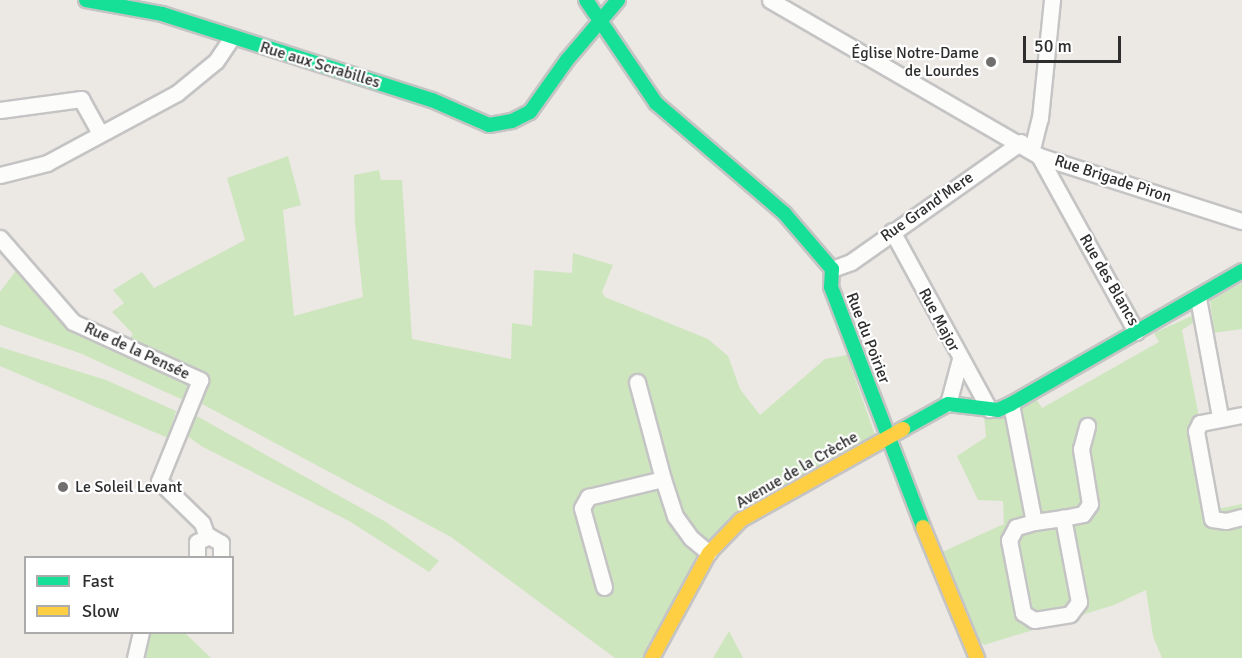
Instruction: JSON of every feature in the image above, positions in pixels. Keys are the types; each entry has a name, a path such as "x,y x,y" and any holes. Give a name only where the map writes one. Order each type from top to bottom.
{"street":[{"name":"Rue aux Scrabilles","path":"86,0 162,14 231,39 432,100 489,125 512,121 530,112 567,60 602,22 618,0"},
{"path":"586,0 656,103 784,213 832,269"},
{"name":"Rue Brigade Piron","path":"770,0 1030,149 1242,221"},
{"path":"1030,149 1041,118 1052,0"},
{"path":"0,175 47,163 177,93 216,61 231,39"},
{"path":"0,110 81,99 100,133"},
{"name":"Rue Grand'Mere","path":"832,269 851,262 892,231 1030,149"},
{"name":"Rue des Blancs","path":"1030,149 1136,332 1242,271"},
{"name":"Rue Major","path":"892,231 989,410"},
{"name":"Rue de la Pensée","path":"0,238 73,322 200,380 159,481 202,523 207,537 221,543 221,556"},
{"name":"Rue du Poirier","path":"832,269 831,288 887,436 977,658"},
{"path":"1198,298 1220,417"},
{"path":"960,359 948,404 989,410 1011,404 1136,332"},
{"path":"637,382 675,516 691,538 709,553"},
{"name":"Avenue de la Crèche","path":"652,658 709,553 741,520 887,436 948,404"},
{"path":"1011,404 1034,522"},
{"path":"1242,415 1220,417 1200,423 1196,431 1212,519 1226,521 1242,517"},
{"path":"1063,518 1077,607 1070,614 1034,620 1023,613 1009,540 1016,527 1083,514 1090,504 1081,449 1087,426"},
{"path":"604,587 584,515 584,500 663,479"},
{"path":"193,556 197,542 207,537"},
{"path":"135,658 141,634"}],"green space":[{"path":"288,156 301,205 283,210 294,316 363,297 355,223 354,175 379,170 381,180 402,180 412,339 511,359 512,323 532,326 534,270 572,273 573,253 613,265 602,292 605,297 708,339 728,356 740,389 760,415 825,359 847,355 876,438 719,538 644,658 615,658 451,537 202,404 195,379 190,381 183,400 82,354 0,325 0,292 17,269 61,317 123,347 133,334 112,312 124,303 113,290 142,272 154,288 245,240 227,178"},
{"path":"1242,283 1242,329 1214,333 1210,300"},
{"path":"1194,315 1194,322 1182,330 1217,509 1242,504 1242,658 1162,658 1153,636 1146,590 1114,605 984,645 971,633 940,553 1004,524 1003,501 978,500 957,456 986,437 984,415 1035,397 1042,408 1159,342 1154,333"},
{"path":"0,347 106,380 176,411 168,438 0,366"},
{"path":"193,414 386,522 439,561 429,572 349,521 203,447 187,436"},
{"path":"729,631 743,658 713,658"},
{"path":"150,634 186,634 211,658 145,658"}],"traffic: fast":[{"path":"86,0 162,14 432,100 489,125 512,121 530,112 567,60 618,0"},
{"path":"586,0 656,103 784,213 832,269 831,287 923,527"},
{"path":"903,429 948,404 998,410 1011,404 1242,271"}],"traffic: slow":[{"path":"652,658 709,553 741,520 903,429"},
{"path":"923,527 977,658"}],"place":[{"name":"Église Notre-Dame de Lourdes","path":"991,62"},
{"name":"Le Soleil Levant","path":"63,487"}]}
